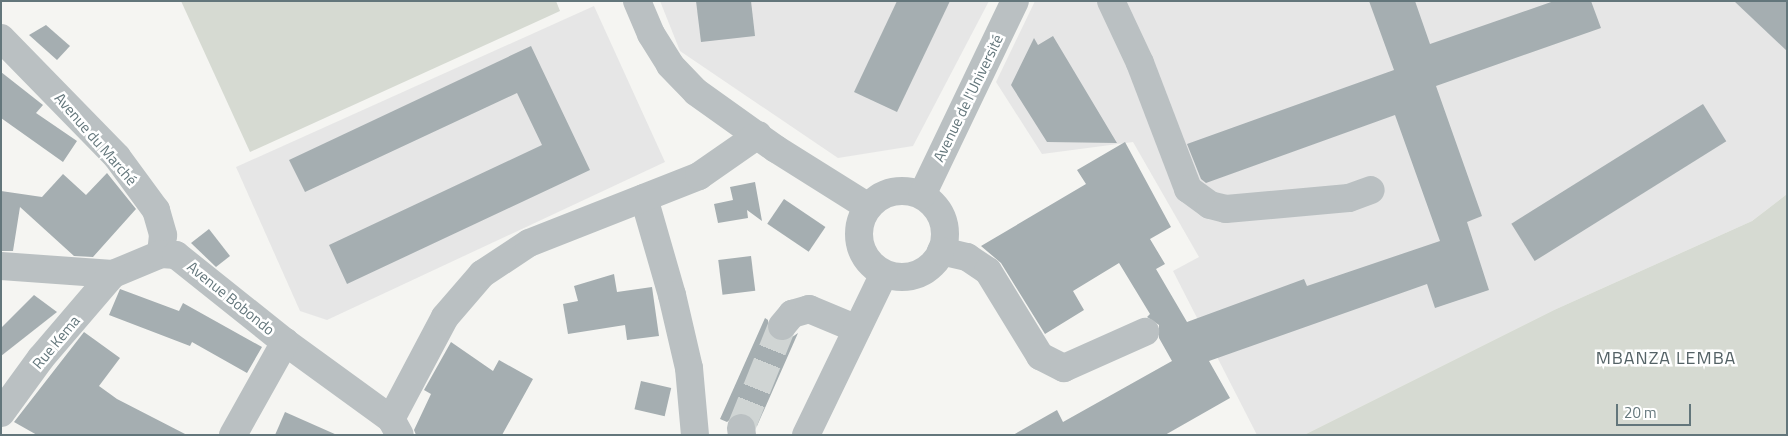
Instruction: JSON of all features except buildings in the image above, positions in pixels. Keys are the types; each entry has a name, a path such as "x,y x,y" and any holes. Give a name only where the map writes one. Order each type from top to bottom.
{"street":[{"path":"637,1 670,65 696,92 867,206"},
{"name":"Avenue de l'Université","path":"922,195 1015,1"},
{"path":"1111,1 1140,63 1188,189 1203,200 1226,209 1349,198 1370,190"},
{"name":"Avenue du Marché","path":"1,38 117,157 156,210 163,235 161,254"},
{"path":"396,427 445,318 482,274 529,243 699,176 758,135"},
{"path":"903,190 922,195 937,207 944,224 945,243 936,260 922,273 903,277 884,274 868,262 859,244 859,224 867,206 883,194 903,190"},
{"path":"644,198 672,295 689,368 695,435"},
{"path":"941,251 967,257 988,271 1040,356 1064,368 1145,332"},
{"path":"1,266 113,274 161,254"},
{"name":"Avenue Bobondo","path":"161,254 176,255 396,427"},
{"name":"Rue Kema","path":"1,413 41,358 113,274"},
{"path":"813,430 857,329 884,274"},
{"path":"782,326 792,314 809,309 857,329"},
{"path":"233,435 285,342"}],"shaded area":[{"path":"181,1 556,1 560,11 250,152"},
{"path":"660,1 989,1 913,146 838,158 680,51"},
{"path":"1035,1 1787,1 1787,194 1752,221 1554,310 1304,435 1257,435 1173,271 1199,257 1133,142 1042,154 996,82"},
{"path":"594,6 665,162 327,320 300,311 236,167"},
{"path":"1787,194 1787,435 1304,435 1554,310 1752,221"}],"tunnel":[{"path":"741,428 782,326"}],"district":[{"name":"MBANZA LEMBA","path":"1666,358"}]}
